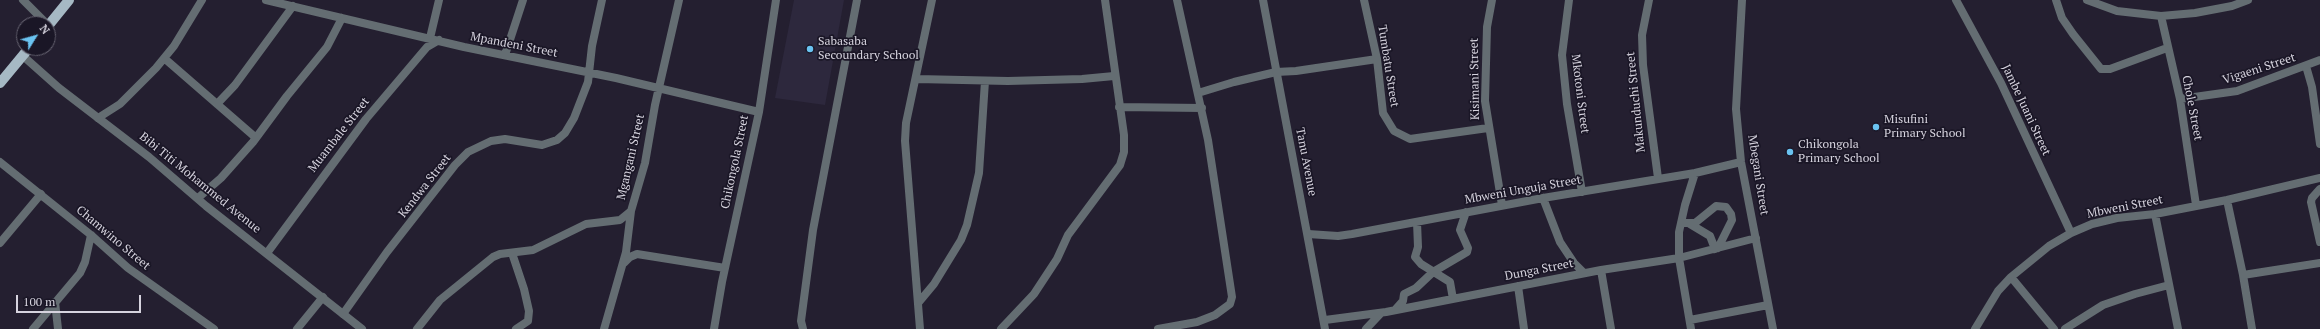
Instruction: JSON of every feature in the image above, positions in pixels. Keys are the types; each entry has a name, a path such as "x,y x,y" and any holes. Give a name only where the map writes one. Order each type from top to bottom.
{"main road":[{"path":"56,16 69,0"},
{"path":"0,83 23,56"}],"street":[{"path":"23,0 39,16"},
{"path":"98,118 129,96 164,58 174,46 202,0"},
{"name":"Mpandeni Street","path":"266,0 505,55 660,88 758,112"},
{"path":"430,38 439,0"},
{"path":"505,55 523,0"},
{"name":"Kendwa Street","path":"343,314 387,252 455,165 468,152 492,140 505,139 542,145 557,140 565,133 574,118 588,82 588,72 602,0"},
{"name":"Mgangani Street","path":"417,329 440,300 482,264 500,254 522,253 538,248 586,224 620,220 631,211 645,163 679,0"},
{"name":"Chikongola Street","path":"714,329 725,268 758,112 776,0"},
{"path":"803,329 801,321 813,230 857,0"},
{"path":"920,329 905,141 906,123 917,79 932,0"},
{"path":"1001,329 1034,294 1057,259 1068,234 1120,165 1124,152 1105,0"},
{"path":"1162,329 1197,322 1215,315 1230,304 1232,297 1202,108 1177,0"},
{"name":"Tanu Avenue","path":"1263,0 1326,329"},
{"name":"Tumbatu Street","path":"1364,0 1377,59 1383,112 1388,124 1400,136 1410,139 1488,128"},
{"name":"Kisimani Street","path":"1492,0 1487,27 1485,101 1488,128 1502,206"},
{"name":"Mkotoni Street","path":"1569,0 1562,55 1567,104 1582,192"},
{"name":"Makunduchi Street","path":"1649,0 1642,35 1642,65 1658,178"},
{"name":"Mbegani Street","path":"1742,0 1736,108 1741,162 1773,329"},
{"name":"Jambe Juani Street","path":"1956,0 2001,83 2071,232"},
{"path":"2056,0 2062,18 2101,69 2110,69 2168,48"},
{"path":"2087,0 2117,11 2161,16 2248,0"},
{"path":"217,104 234,85 294,6"},
{"name":"Chole Street","path":"2161,16 2180,99 2196,205"},
{"path":"198,198 238,161 254,142 255,137 327,47 342,18"},
{"name":"Muambale Street","path":"267,253 366,119 427,47 439,40"},
{"name":"Bibi Titi Mohammed Avenue","path":"30,56 59,88 149,157 362,329"},
{"path":"164,58 255,137"},
{"path":"1198,94 1234,82 1276,72 1291,72 1377,59"},
{"name":"Vigaeni Street","path":"2180,99 2237,91 2320,60"},
{"path":"2306,66 2319,125 2320,144"},
{"path":"917,79 985,81 1082,79 1114,76"},
{"path":"919,302 934,284 961,240 967,225 979,173 985,81"},
{"path":"1119,107 1202,108"},
{"name":"Chamwino Street","path":"0,162 91,235 128,268 214,329"},
{"name":"Mbweni Unguja Street","path":"1308,234 1338,236 1543,198 1695,173 1741,162"},
{"path":"1691,329 1680,258 1681,223 1695,173"},
{"name":"Mbweni Street","path":"1975,329 1998,291 2011,277 2050,246 2071,232 2117,218 2155,214 2227,200 2320,178"},
{"path":"2320,189 2312,198 2311,202 2320,242"},
{"path":"0,243 41,194"},
{"path":"1543,198 1560,242 1574,263 1584,273"},
{"path":"2227,200 2243,275 2252,329"},
{"path":"1690,224 1699,221 1716,206 1726,207 1731,214 1732,220 1716,248"},
{"path":"604,329 628,241 631,211"},
{"path":"1395,310 1403,301 1404,294 1416,288 1433,272 1467,252 1468,248 1460,230 1466,212"},
{"path":"2155,214 2178,329"},
{"path":"1417,222 1418,247 1415,257 1421,264 1450,282 1454,298"},
{"path":"1681,223 1690,224 1710,236 1716,248"},
{"path":"33,329 80,273 85,262 91,235"},
{"name":"Dunga Street","path":"1325,320 1381,313 1584,273 1680,258 1756,238"},
{"path":"512,253 524,289 528,312 528,322 516,329"},
{"path":"622,264 630,257 637,254 725,268"},
{"path":"2243,275 2320,263"},
{"path":"1601,270 1611,329"},
{"path":"2011,277 2054,329"},
{"path":"2066,329 2086,314 2104,305 2135,294 2169,285"},
{"path":"1518,286 1524,329"},
{"path":"297,329 323,297"},
{"path":"55,302 58,329"},
{"path":"1690,320 1768,305"},
{"path":"1366,329 1381,313"}],"shaded area":[{"name":"Sabasaba Secoundary School","path":"794,0 844,0 825,105 775,98"}],"place":[{"name":"Sabasaba Secoundary School","path":"810,49"},
{"name":"Misufini Primary School","path":"1876,127"},
{"name":"Chikongola Primary School","path":"1790,152"}]}
